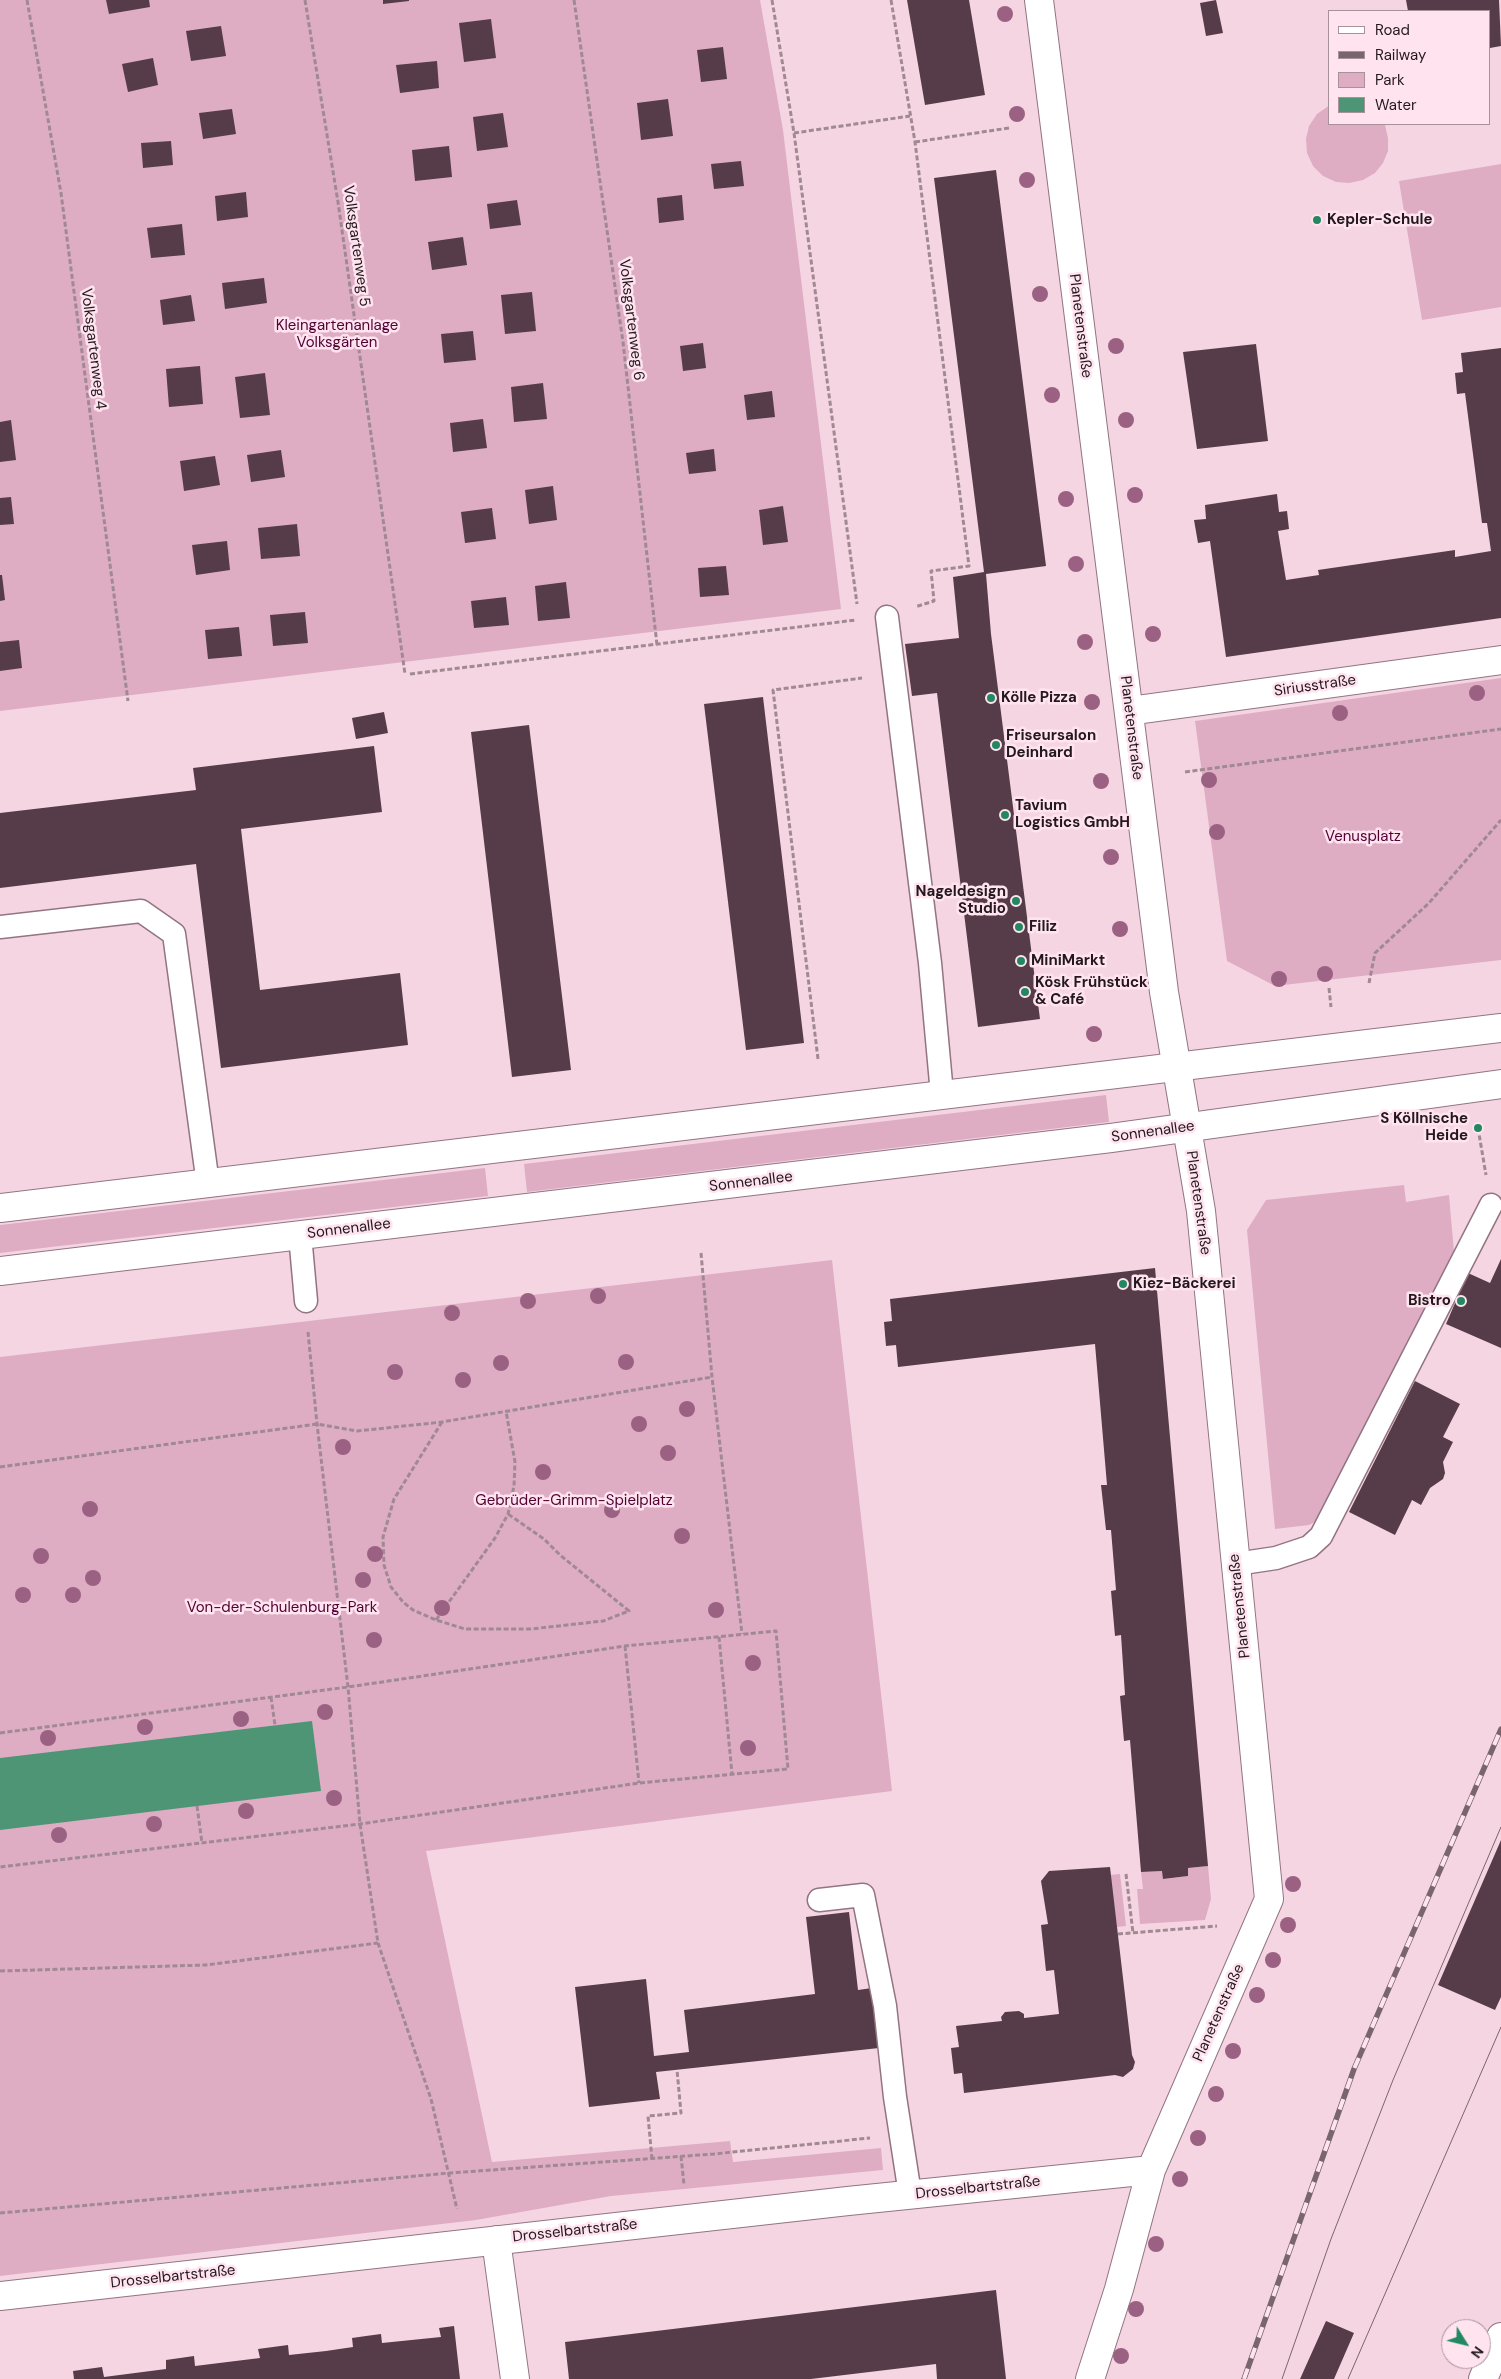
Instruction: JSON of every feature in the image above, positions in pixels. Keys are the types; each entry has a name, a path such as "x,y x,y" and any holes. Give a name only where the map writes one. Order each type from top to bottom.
{"street":[{"name":"Planetenstraße","path":"1039,0 1164,992 1201,1211 1269,1899 1151,2170 1119,2289 1090,2379"},
{"name":"Siriusstraße","path":"1129,711 1501,660"},
{"path":"0,1208 1501,1028"},
{"name":"Sonnenallee","path":"0,1271 1007,1151 1188,1128 1501,1084"},
{"name":"Drosselbartstraße","path":"0,2296 910,2194 1151,2170"},
{"path":"496,2240 515,2379"},
{"path":"1483,2379 1501,2337"}],"lane":[{"path":"887,617 930,963 942,1094"},
{"path":"0,927 141,911 174,934 208,1184"},
{"path":"1236,1564 1276,1558 1292,1553 1309,1547 1321,1536 1491,1205"},
{"path":"300,1235 306,1301"},
{"path":"819,1900 863,1895 885,2006 900,2135 910,2194"}],"path":[{"name":"Volksgartenweg 4","path":"27,0 61,193 128,701"},
{"name":"Volksgartenweg 5","path":"305,0 338,202 405,674"},
{"name":"Volksgartenweg 6","path":"574,0 624,342 657,645"},
{"path":"772,0 794,133 858,610"},
{"path":"891,0 915,142 969,566 931,571 934,602"},
{"path":"794,133 910,116"},
{"path":"915,142 1009,128"},
{"path":"410,674 859,620"},
{"path":"818,1059 773,690 894,673"},
{"path":"1185,772 1501,729"},
{"path":"1369,983 1375,952 1429,902 1501,820"},
{"path":"1329,988 1331,1007"},
{"path":"701,1253 712,1377 742,1634"},
{"path":"306,1301 316,1424 348,1687 360,1824 378,1942 431,2099 450,2174 464,2244"},
{"path":"0,1466 316,1424 357,1432 442,1422 712,1377"},
{"path":"436,1620 495,1538 508,1514 514,1486 515,1462 506,1411"},
{"path":"442,1422 394,1499 383,1537 384,1565 392,1587 403,1602 413,1610 465,1629 514,1630 603,1621 629,1611 560,1555 544,1539 508,1514"},
{"path":"0,1733 348,1687 625,1646 776,1631 788,1769 639,1783 360,1824 0,1867"},
{"path":"718,1637 732,1774"},
{"path":"625,1646 639,1783"},
{"path":"271,1697 274,1725"},
{"path":"197,1806 202,1843"},
{"path":"1126,1874 1133,1933"},
{"path":"1118,1934 1218,1926"},
{"path":"0,1971 206,1965 378,1942"},
{"path":"652,2159 648,2116 681,2113 676,2070"},
{"path":"0,2212 652,2159 900,2135"}],"green space":[{"name":"Kleingartenanlage Volksgärten","path":"0,0 760,0 783,130 841,609 0,711"},
{"path":"1328,106 1328,125 1385,125 1388,151 1383,163 1375,173 1363,180 1349,183 1336,182 1323,176 1313,166 1307,153 1306,139 1309,126 1317,114"},
{"path":"1501,164 1501,307 1422,320 1399,181"},
{"name":"Venusplatz","path":"1501,678 1501,960 1275,986 1227,961 1195,721"},
{"path":"1106,1095 1109,1122 527,1192 524,1164"},
{"path":"485,1168 488,1196 0,1253 0,1225"},
{"path":"1404,1185 1406,1202 1449,1195 1454,1252 1320,1519 1309,1525 1275,1529 1247,1230 1266,1200"},
{"name":"Von-der-Schulenburg-Park","path":"832,1260 892,1791 426,1851 492,2162 730,2141 733,2162 881,2148 883,2170 611,2196 476,2220 0,2276 0,1357"},
{"path":"1208,1866 1211,1899 1205,1920 1140,1924 1137,1889 1143,1889 1141,1872 1162,1871 1164,1879 1188,1876 1188,1868"},
{"path":"1120,1874 1126,1926 1117,1927 1110,1875"}],"water":[{"path":"312,1721 321,1791 0,1830 0,1758"}],"building":[{"path":"106,0 149,0 150,7 109,14"},
{"path":"383,0 409,0 409,1 383,4"},
{"path":"907,0 969,0 985,95 925,105"},
{"path":"1216,0 1223,33 1206,36 1200,3"},
{"path":"1406,0 1499,0 1501,46 1491,48 1491,10 1408,10"},
{"path":"491,19 496,58 464,62 459,23"},
{"path":"221,26 226,56 191,61 186,31"},
{"path":"723,47 727,79 701,82 697,50"},
{"path":"153,58 158,85 128,92 122,64"},
{"path":"437,61 439,88 400,93 396,65"},
{"path":"668,99 673,136 641,140 637,103"},
{"path":"232,109 236,134 203,139 199,113"},
{"path":"503,113 508,147 477,151 473,117"},
{"path":"171,141 173,165 143,168 141,143"},
{"path":"449,146 452,177 415,181 412,150"},
{"path":"741,161 744,186 714,189 711,164"},
{"path":"996,170 1046,566 986,574 991,634 1040,1019 978,1027 937,693 912,696 905,644 959,638 953,577 984,572 934,178"},
{"path":"246,192 248,217 217,221 215,196"},
{"path":"682,195 684,220 659,223 657,198"},
{"path":"517,200 521,225 490,229 487,204"},
{"path":"182,224 185,255 151,258 147,228"},
{"path":"463,237 467,265 432,270 428,242"},
{"path":"264,278 267,303 225,309 222,283"},
{"path":"532,292 536,331 505,334 501,295"},
{"path":"191,295 195,321 163,325 160,300"},
{"path":"473,331 476,360 444,363 441,334"},
{"path":"703,343 706,368 683,371 680,346"},
{"path":"1256,344 1268,441 1197,449 1183,352"},
{"path":"1501,348 1501,618 1226,657 1210,541 1198,543 1194,520 1206,519 1205,505 1277,494 1279,512 1287,511 1289,529 1278,531 1286,580 1319,575 1318,570 1455,550 1455,557 1491,551 1487,523 1482,523 1465,393 1457,394 1455,373 1463,372 1461,353"},
{"path":"200,366 203,404 169,407 166,369"},
{"path":"265,373 270,415 240,418 235,377"},
{"path":"543,383 547,419 514,422 511,387"},
{"path":"772,391 775,417 747,420 744,395"},
{"path":"483,419 487,448 453,452 450,423"},
{"path":"11,420 16,460 0,462 0,422"},
{"path":"714,449 716,471 689,474 686,453"},
{"path":"281,450 285,477 251,482 247,455"},
{"path":"215,456 220,485 184,491 180,461"},
{"path":"553,486 557,520 529,524 525,490"},
{"path":"11,497 14,524 0,525 0,498"},
{"path":"783,506 788,542 763,545 759,510"},
{"path":"492,508 496,539 465,543 461,512"},
{"path":"297,524 300,556 261,559 258,528"},
{"path":"227,541 230,570 196,575 192,545"},
{"path":"726,566 729,595 700,597 698,568"},
{"path":"0,575 2,575 5,600 0,601"},
{"path":"566,582 570,618 538,621 535,586"},
{"path":"506,597 509,625 474,628 471,601"},
{"path":"305,612 308,643 273,646 270,615"},
{"path":"239,627 242,656 208,659 205,630"},
{"path":"19,640 22,668 0,671 0,642"},
{"path":"763,697 804,1043 746,1050 704,704"},
{"path":"384,712 388,733 356,739 352,718"},
{"path":"529,725 571,1070 512,1077 471,732"},
{"path":"374,746 382,812 241,829 260,990 400,973 408,1045 221,1068 196,864 0,888 0,813 196,790 193,768"},
{"path":"1501,1259 1501,1348 1446,1324 1468,1273 1490,1283"},
{"path":"1155,1268 1208,1866 1188,1868 1188,1876 1163,1879 1162,1871 1141,1872 1130,1740 1124,1741 1120,1696 1125,1695 1121,1635 1115,1636 1111,1591 1116,1590 1111,1530 1106,1530 1101,1485 1107,1485 1095,1344 898,1367 896,1345 886,1346 884,1322 892,1321 890,1299"},
{"path":"1415,1381 1460,1404 1443,1437 1453,1442 1443,1462 1445,1473 1443,1479 1430,1488 1421,1505 1412,1500 1395,1535 1349,1512"},
{"path":"1501,1840 1501,1997 1495,2010 1438,1985"},
{"path":"1110,1867 1132,2055 1135,2062 1133,2069 1123,2077 1115,2075 964,2093 962,2073 954,2074 951,2048 959,2047 956,2026 1002,2021 1001,2017 1005,2012 1019,2011 1024,2014 1024,2018 1059,2014 1054,1970 1046,1971 1041,1925 1048,1924 1041,1881 1049,1871"},
{"path":"849,1912 858,1990 872,1988 879,2048 656,2072 660,2099 589,2107 575,1987 646,1979 654,2056 689,2052 684,2010 815,1994 806,1917"},
{"path":"996,2290 1006,2379 937,2379 936,2364 811,2379 569,2379 565,2342"},
{"path":"1326,2321 1354,2333 1334,2379 1300,2379"},
{"path":"454,2326 460,2379 74,2379 73,2371 102,2367 104,2377 166,2369 166,2360 194,2356 195,2366 260,2358 258,2349 288,2345 289,2355 326,2351 353,2347 352,2338 381,2334 382,2343 441,2337 439,2328"}],"tram line":[{"path":"1282,2379 1331,2239 1393,2080 1501,1827"},
{"path":"1348,2379 1501,2027"}],"railway":[{"path":"1244,2379 1354,2069 1501,1729"}],"place":[{"name":"Kepler-Schule","path":"1317,220"},
{"name":"Kölle Pizza","path":"991,698"},
{"name":"Friseursalon Deinhard","path":"996,745"},
{"name":"Tavium Logistics GmbH","path":"1005,815"},
{"name":"Nageldesign Studio","path":"1016,901"},
{"name":"Filiz","path":"1019,927"},
{"name":"MiniMarkt","path":"1021,961"},
{"name":"Kösk Frühstück & Café","path":"1025,992"},
{"name":"S Köllnische Heide","path":"1478,1128"},
{"name":"Kiez-Bäckerei","path":"1123,1284"},
{"name":"Bistro","path":"1461,1301"}],"park label":[{"name":"Gebrüder-Grimm-Spielplatz","path":"574,1501"}]}
